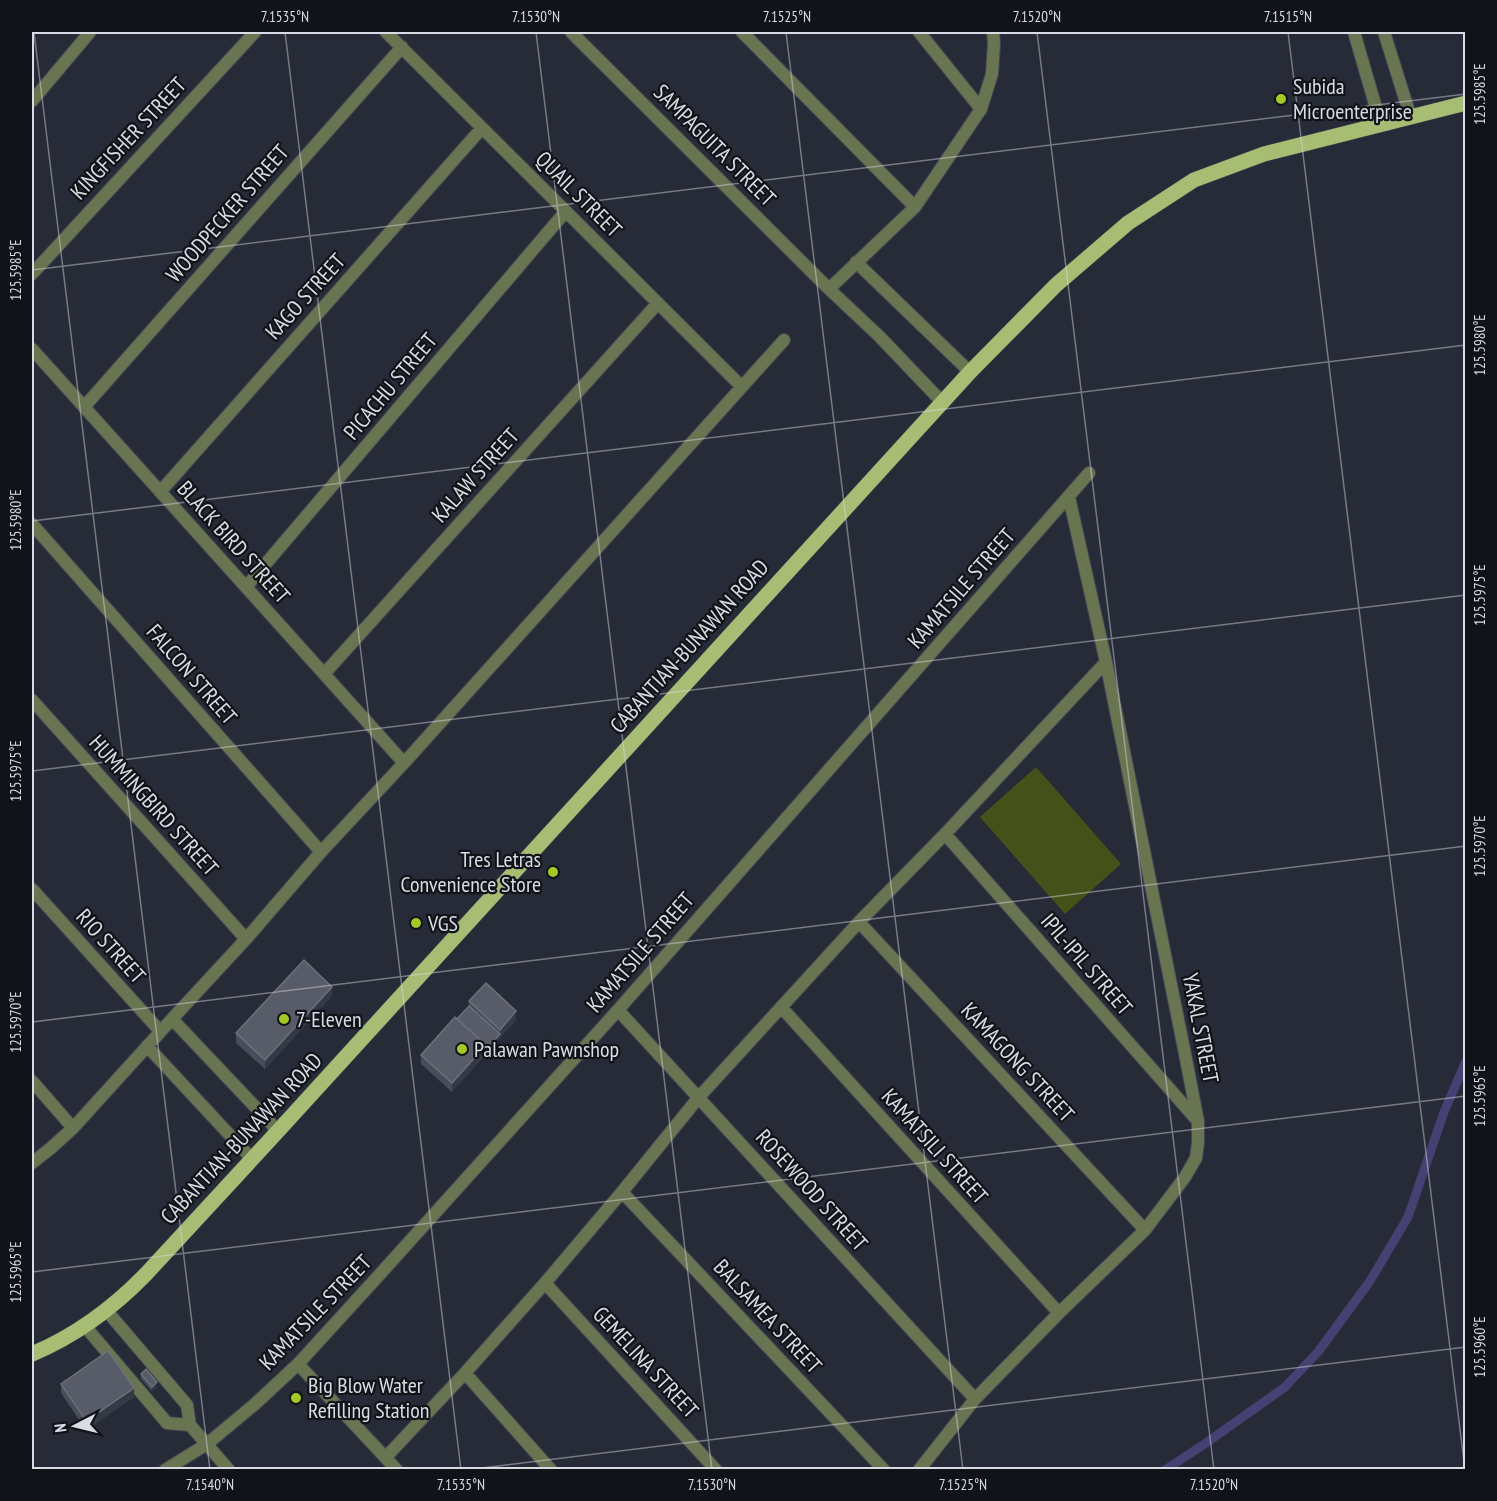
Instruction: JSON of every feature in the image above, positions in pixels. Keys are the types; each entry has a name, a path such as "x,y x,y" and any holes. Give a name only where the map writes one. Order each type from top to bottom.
{"main road":[{"name":"CABANTIAN-BUNAWAN ROAD","path":"32,1354 51,1346 84,1325 133,1288 942,402 1056,285 1128,223 1194,180 1264,154 1466,103"}],"street":[{"path":"32,101 90,32"},
{"name":"KINGFISHER STREET","path":"32,274 255,32"},
{"name":"QUAIL STREET","path":"386,32 742,387"},
{"name":"SAMPAGUITA STREET","path":"571,32 879,336 942,402"},
{"path":"742,32 915,207"},
{"path":"919,32 981,109"},
{"path":"829,289 915,207 981,109 992,74 993,32"},
{"path":"1354,32 1381,125"},
{"path":"1384,32 1411,118"},
{"name":"WOODPECKER STREET","path":"84,407 402,47"},
{"name":"KAGO STREET","path":"160,492 482,128"},
{"name":"PICACHU STREET","path":"246,587 566,211"},
{"path":"856,262 970,372"},
{"name":"KALAW STREET","path":"324,674 658,303"},
{"path":"32,1163 73,1128 246,939 321,852 404,764 784,340"},
{"name":"BLACK BIRD STREET","path":"32,349 404,764"},
{"name":"KAMATSILE STREET","path":"165,1470 207,1444 298,1364 618,1010 1089,473"},
{"name":"YAKAL STREET","path":"919,1470 975,1399 1145,1230 1185,1177 1196,1158 1198,1121 1106,662 1069,497"},
{"name":"FALCON STREET","path":"32,524 321,852"},
{"path":"386,1457 545,1283 699,1097 859,922 1106,662"},
{"name":"HUMMINGBIRD STREET","path":"32,700 246,939"},
{"name":"IPIL-IPIL STREET","path":"945,834 1198,1121"},
{"name":"RIO STREET","path":"32,888 160,1031"},
{"name":"KAMAGONG STREET","path":"859,922 1145,1230"},
{"name":"KAMATSILI STREET","path":"781,1007 1059,1313"},
{"name":"ROSEWOOD STREET","path":"618,1010 975,1399"},
{"path":"172,1018 278,1131"},
{"path":"147,1046 252,1160"},
{"path":"32,1081 73,1128"},
{"name":"BALSAMEA STREET","path":"622,1192 884,1470"},
{"name":"GEMELINA STREET","path":"545,1283 716,1470"},
{"path":"106,1310 188,1406 190,1425 229,1470"},
{"path":"84,1325 167,1423 190,1425"},
{"path":"298,1364 397,1470"},
{"path":"465,1373 551,1470"}],"green space":[{"path":"1036,767 1121,864 1065,914 980,817"}],"building":[{"name":"7-Eleven","path":"304,960 332,987 265,1060 236,1033"},
{"path":"486,983 516,1011 500,1030 469,1001"},
{"path":"469,1006 500,1034 486,1049 486,1045 457,1019"},
{"path":"455,1017 486,1045 452,1083 421,1055"},
{"path":"108,1351 134,1388 86,1421 61,1384"},
{"path":"146,1369 157,1382 152,1387 141,1374"}],"waterway":[{"path":"1165,1470 1285,1387 1318,1352 1370,1281 1408,1217 1444,1112 1466,1061"}],"place":[{"name":"Subida Microenterprise","path":"1281,99"},
{"name":"Tres Letras Convenience Store","path":"553,872"},
{"name":"VGS","path":"416,923"},
{"name":"7-Eleven","path":"284,1019"},
{"name":"Palawan Pawnshop","path":"462,1049"},
{"name":"Big Blow Water Refilling Station","path":"296,1398"}]}
